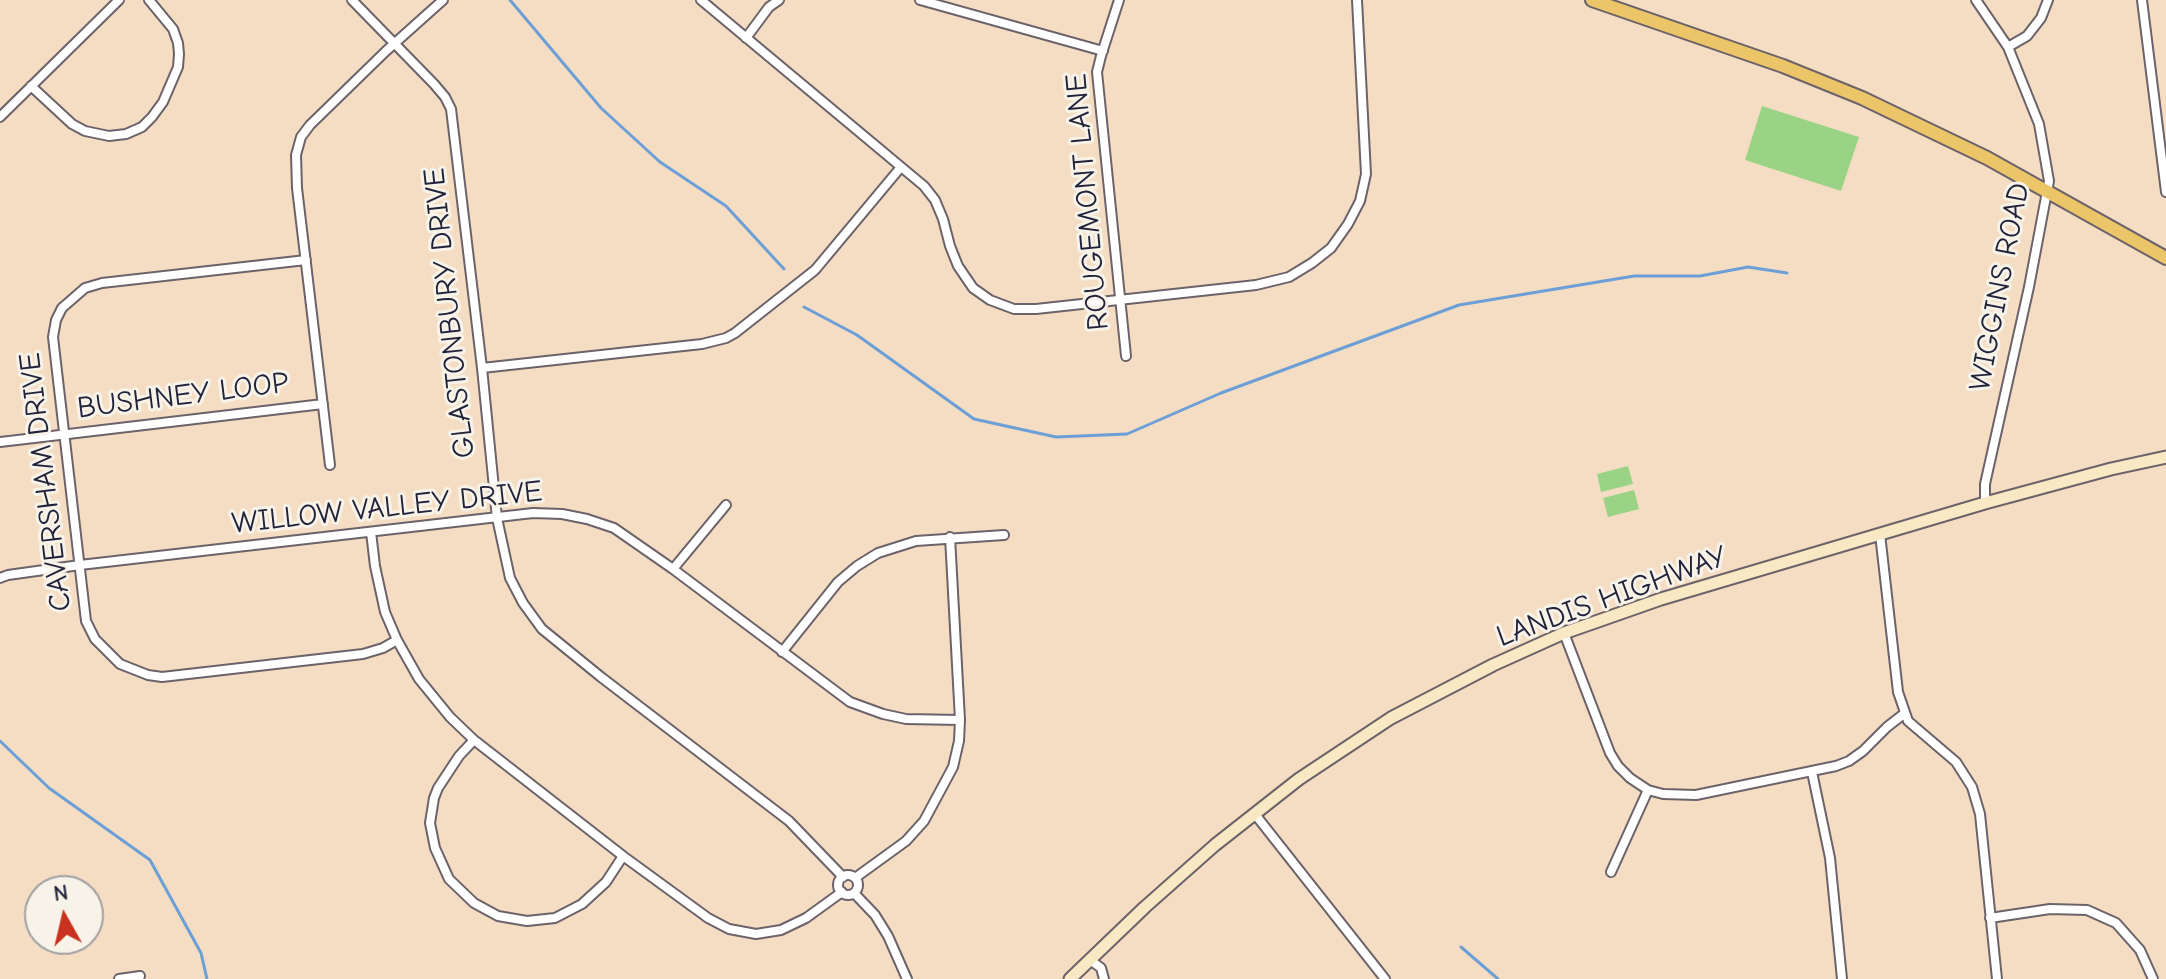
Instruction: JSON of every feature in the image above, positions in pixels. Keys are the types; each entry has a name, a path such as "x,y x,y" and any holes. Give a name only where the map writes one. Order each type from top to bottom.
{"main road":[{"path":"1592,0 1768,60 1933,131 2166,258"},
{"name":"LANDIS HIGHWAY","path":"1070,979 1157,896 1254,813 1311,770 1391,718 1493,665 1564,633 1630,609 1985,503 2166,457"}],"street":[{"path":"0,117 119,0"},
{"path":"31,86 72,124 85,131 109,136 126,134 142,127 163,102 178,67 179,54 173,29 149,0"},
{"path":"352,0 394,43"},
{"path":"330,465 295,168 296,155 301,137 310,125 443,0"},
{"path":"701,0 924,186 935,200 958,266 973,288 990,300 1014,309 1256,285 1289,277 1331,248 1360,201 1366,174 1357,0"},
{"path":"746,38 769,7 779,0"},
{"path":"920,0 1103,51"},
{"name":"ROUGEMONT LANE","path":"1119,0 1097,72 1126,356"},
{"name":"WIGGINS ROAD","path":"1976,0 2008,47 2039,124 2049,181 1985,484 1985,503"},
{"path":"2008,47 2027,36 2041,18 2048,0"},
{"path":"2142,0 2166,192"},
{"name":"GLASTONBURY DRIVE","path":"394,43 434,84 451,109 497,518 502,552 510,578 523,603 542,629 789,821 843,877"},
{"path":"482,368 702,344 726,338 815,270 901,167"},
{"name":"CAVERSHAM DRIVE","path":"306,260 102,283 85,288 62,308 53,337 86,621 95,639 120,664 134,671 162,677 363,654 397,640"},
{"name":"BUSHNEY LOOP","path":"0,442 323,404"},
{"path":"673,569 726,505"},
{"name":"WILLOW VALLEY DRIVE","path":"0,578 80,565 533,513 562,514 614,528 850,702 906,719 960,720"},
{"path":"371,532 385,612 419,679 450,717 474,740 623,856 708,918 729,929 756,934 781,930 794,924 842,892"},
{"path":"1880,534 1898,692 1905,713 1908,721 1956,762 1972,787 1980,814 1997,979"},
{"path":"782,652 827,593 857,566 878,553 916,541 1004,535"},
{"path":"855,878 906,841 924,821 953,767 960,720 950,537"},
{"path":"1564,633 1610,753 1630,778 1648,790 1663,794 1696,795 1812,772 1849,761 1905,713"},
{"path":"474,740 438,788 430,823 435,848 449,879 474,903 498,916 527,921 555,918 582,904 606,882 623,856"},
{"path":"1812,772 1830,858 1842,979"},
{"path":"1611,872 1648,790"},
{"path":"1254,813 1385,979"},
{"path":"849,875 855,878 858,887 854,893 848,895 842,892 839,886 843,877 849,875"},
{"path":"854,893 875,915 888,936 907,979"},
{"path":"1990,918 2050,909 2087,910 2116,923 2140,950 2153,979"},
{"path":"1089,959 1101,968 1104,979"},
{"path":"119,979 140,976"}],"green space":[{"path":"1762,106 1859,137 1841,191 1745,160"},
{"path":"1628,466 1633,484 1601,492 1597,474"},
{"path":"1634,490 1639,509 1608,517 1603,498"}],"waterway":[{"path":"510,0 601,108 660,162 726,206 784,269"},
{"path":"804,307 857,335 974,419 1056,437 1127,434 1221,393 1459,305 1634,276 1700,276 1748,267 1787,273"},
{"path":"0,741 49,788 150,860 201,953 207,979"},
{"path":"1461,947 1498,979"}]}
